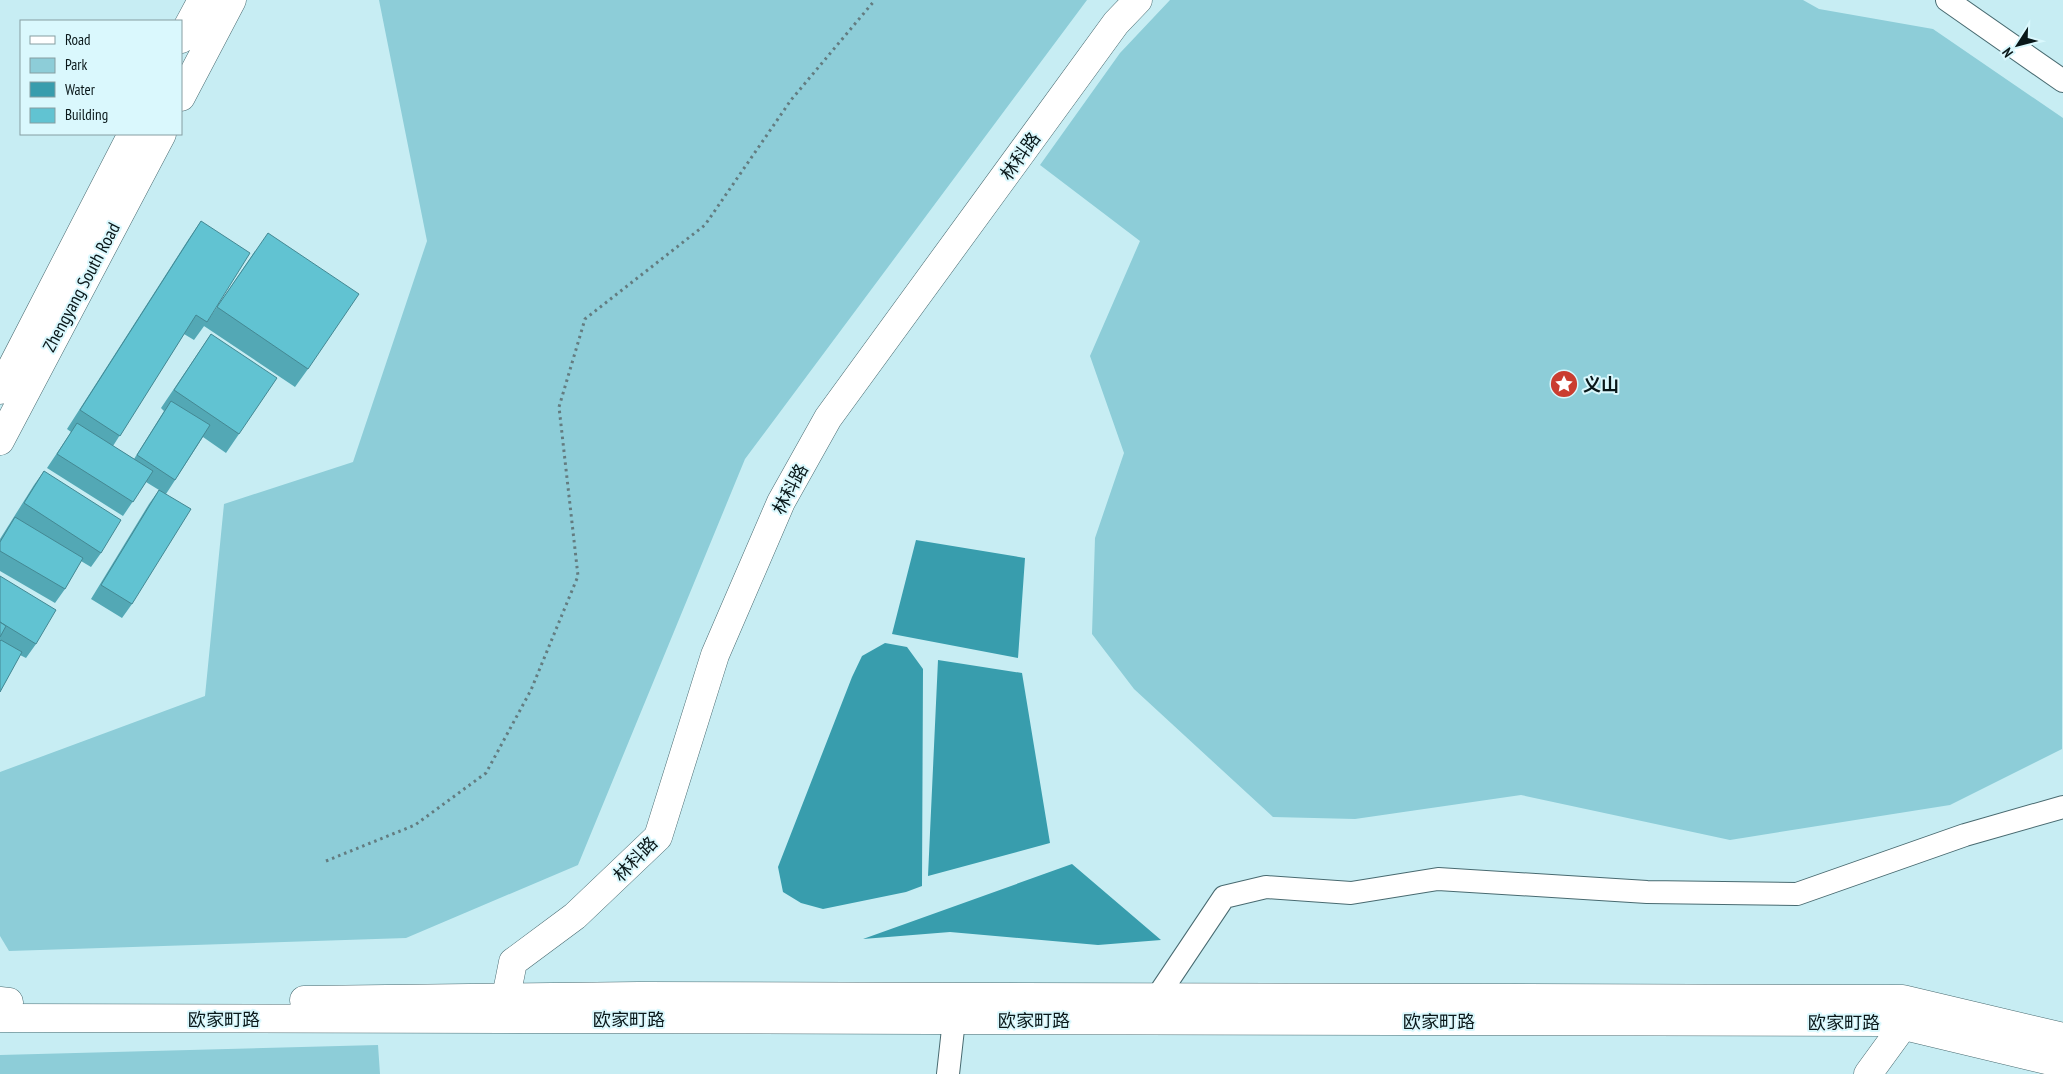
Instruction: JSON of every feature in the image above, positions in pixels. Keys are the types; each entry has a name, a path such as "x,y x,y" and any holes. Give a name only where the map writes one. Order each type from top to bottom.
{"main road":[{"path":"182,37 202,0"},
{"path":"182,95 232,0"},
{"name":"林科路","path":"506,997 513,962 576,916 658,837 715,655 781,502 828,418 1116,23 1138,0"},
{"name":"Zhengyang South Road","path":"0,390 131,135"},
{"name":"Zhengyang South Road","path":"0,440 161,135"},
{"name":"欧家町路","path":"2,1006 506,997 1157,997 1918,1016 2063,1037"},
{"name":"欧家町路","path":"2,1006 954,1020 1887,1022 1918,1016 2063,1064"},
{"path":"1868,1074 1918,1016"},
{"path":"1889,1074 1918,1016"}],"street":[{"path":"1947,0 2063,81"},
{"path":"1157,997 1224,897 1266,887 1351,893 1438,879 1647,892 1797,894 1965,835 2063,807"},
{"path":"948,1074 954,1020"}],"path":[{"path":"326,861 415,825 486,773 531,690 578,576 559,407 585,319 705,225 791,100 875,0"}],"green space":[{"path":"379,0 1087,0 745,459 578,865 406,938 9,951 0,936 0,772 205,696 224,504 353,462 427,241"},
{"path":"1170,0 1803,0 1819,9 1933,29 2063,118 2062,749 1950,805 1730,840 1521,795 1355,819 1273,817 1134,689 1092,634 1095,538 1124,453 1090,356 1140,241 1040,165 1120,53"},
{"path":"378,1045 380,1074 0,1074 0,1055"}],"water":[{"path":"916,540 1025,558 1018,658 892,634"},
{"path":"885,643 907,647 923,669 922,886 906,892 823,909 801,903 783,892 778,867 852,677 862,656"},
{"path":"938,660 1022,673 1050,843 928,876"},
{"path":"1072,864 1161,940 1098,945 950,932 863,939"}],"building":[{"path":"201,221 250,253 207,322 196,315 120,436 80,410"},
{"path":"268,233 359,294 308,369 217,307"},
{"path":"211,334 277,378 239,434 174,390"},
{"path":"171,401 210,425 175,480 137,455"},
{"path":"77,423 153,471 133,502 57,454"},
{"path":"44,471 121,520 101,553 24,503"},
{"path":"159,490 191,509 132,604 101,585"},
{"path":"15,517 83,558 65,589 0,551 0,542"},
{"path":"0,576 56,610 36,644 0,622"},
{"path":"0,622 6,626 0,637"},
{"path":"0,641 22,652 0,692"}],"place":[{"name":"义山","path":"1564,384"}]}
